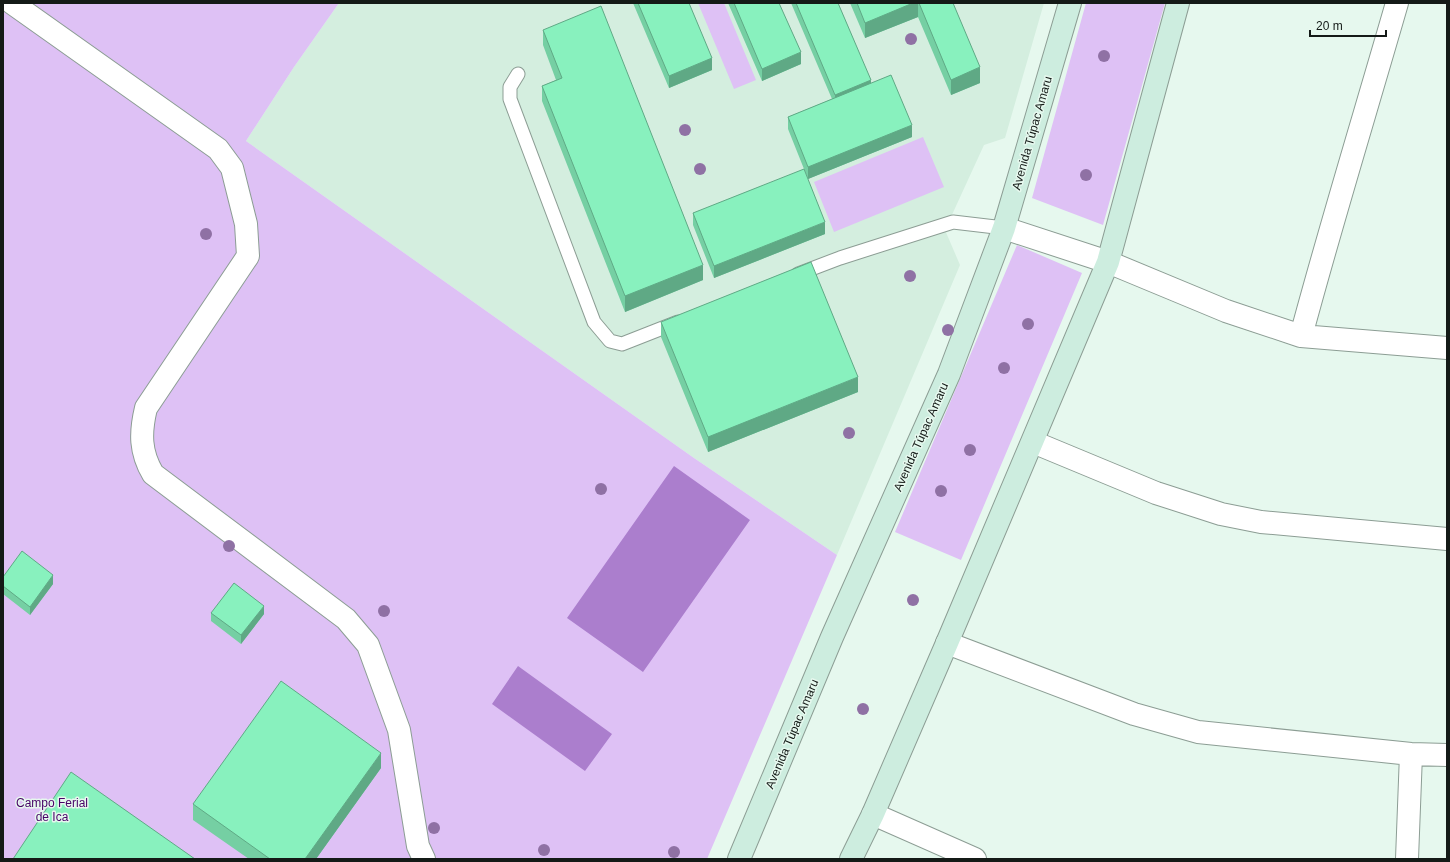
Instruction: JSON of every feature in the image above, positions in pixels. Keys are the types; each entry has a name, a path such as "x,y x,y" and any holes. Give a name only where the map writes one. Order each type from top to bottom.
{"main road":[{"name":"Avenida Túpac Amaru","path":"739,859 836,630 949,374 1004,228 1070,3"},
{"path":"851,859 873,814 1033,442 1108,262 1178,3"}],"street":[{"path":"12,3 218,149 232,168 246,224 248,256 146,408 141,428 146,463 153,474 346,620 368,645 399,730 418,846 424,859"},
{"path":"1301,336 1326,242 1355,150 1397,3"},
{"path":"1004,228 1108,262 1226,311 1301,336 1447,348"},
{"path":"1033,442 1156,493 1221,514 1261,522 1447,539"},
{"path":"946,643 1134,714 1198,732 1411,754 1447,755"},
{"path":"1407,859 1411,754"},
{"path":"873,814 975,859"}],"lane":[{"path":"518,74 510,87 510,99 594,322 610,340 622,344 688,318"},
{"path":"789,278 840,258 953,222 1004,228"}],"shaded area":[{"path":"339,3 1044,3 1005,138 984,145 945,230 960,265 837,555 694,458 246,141 294,67"},
{"path":"674,466 750,520 643,672 567,618"},
{"path":"518,666 612,734 585,771 492,704"}],"green space":[{"name":"Campo Ferial de Ica","path":"3,3 339,3 294,67 246,141 694,458 837,555 707,859 3,859"},
{"path":"698,3 724,3 756,80 734,89"},
{"path":"1086,3 1165,3 1103,225 1032,198"},
{"path":"923,137 944,187 834,232 814,182"},
{"path":"1017,245 1082,273 961,560 895,532"}],"building":[{"path":"638,3 689,3 712,58 669,76"},
{"path":"734,3 779,3 801,52 762,69"},
{"path":"796,3 838,3 871,80 835,95"},
{"path":"857,3 913,3 865,23"},
{"path":"919,3 953,3 980,67 951,80"},
{"path":"601,6 703,265 625,296 542,86 562,78 543,30"},
{"path":"891,75 912,125 808,167 788,117"},
{"path":"804,169 825,222 714,266 693,213"},
{"path":"811,262 858,377 708,437 661,322"},
{"path":"22,551 53,575 30,607 3,586 3,577"},
{"path":"234,583 264,606 241,635 211,613"},
{"path":"281,681 381,753 305,859 270,859 193,804"},
{"path":"71,772 195,859 13,859"}]}
